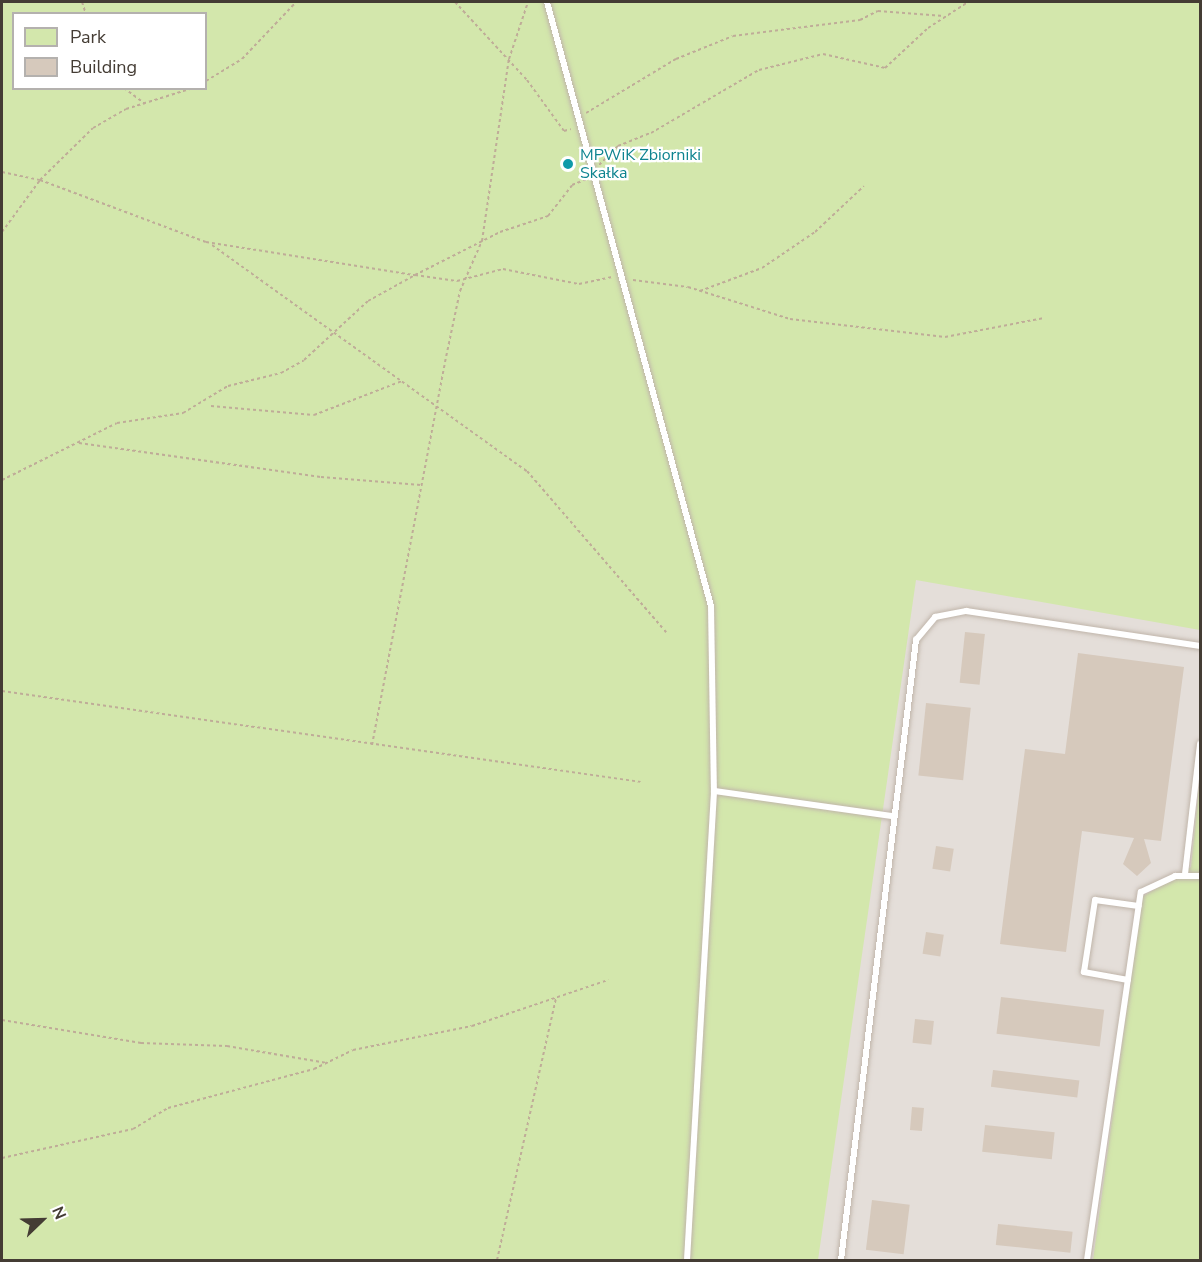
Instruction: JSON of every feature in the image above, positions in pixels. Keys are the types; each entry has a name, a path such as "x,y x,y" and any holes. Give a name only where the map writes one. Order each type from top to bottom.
{"lane":[{"path":"547,2 588,170 711,606 714,791 687,1260"},
{"path":"841,1260 892,816 916,640 935,617 966,611 1200,646"},
{"path":"1185,874 1200,744"},
{"path":"714,791 892,816"},
{"path":"1087,1260 1141,892 1185,874 1200,876"},
{"path":"1128,980 1084,972 1095,900 1139,906"}],"path":[{"path":"207,80 247,55 297,2"},
{"path":"455,2 508,59 564,131 578,127"},
{"path":"372,745 436,402 466,279 482,242 508,59 528,2"},
{"path":"588,170 618,146 759,70 823,54 885,69 944,16 968,2"},
{"path":"575,117 676,59 733,36 860,21 878,11 944,16"},
{"path":"127,90 145,104"},
{"path":"2,232 40,180 93,128 145,104 187,90"},
{"path":"2,172 40,180 88,202 210,243 415,275 442,282 466,279 503,269 579,284 618,276 700,291 790,320 945,337 1044,318"},
{"path":"2,480 117,423 183,412 228,386 281,373 368,301 482,242 548,216 572,185 591,177"},
{"path":"700,291 762,268 815,232 864,186"},
{"path":"210,243 331,333 436,402 551,494 666,632"},
{"path":"211,406 314,415 402,381"},
{"path":"79,442 321,477 421,485"},
{"path":"2,692 641,782"},
{"path":"2,1158 123,1132 168,1108 326,1063 353,1050 446,1033 608,980"},
{"path":"496,1260 556,998"},
{"path":"2,1020 141,1043 227,1046 326,1063"}],"shaded area":[{"path":"1200,319 1200,1260 599,1260 696,390"}],"green space":[{"path":"2,2 1200,2 1200,630 916,580 818,1260 2,1260"},
{"path":"1200,776 1200,1260 1093,1260 1142,897 1191,867"}],"building":[{"path":"965,632 985,634 980,685 960,683"},
{"path":"1078,653 1184,667 1161,841 1144,839 1151,863 1137,876 1123,864 1134,838 1082,831 1066,952 1000,944 1025,749 1065,754"},
{"path":"926,703 971,708 963,780 918,776"},
{"path":"936,846 954,849 950,872 932,869"},
{"path":"926,932 944,935 940,957 923,954"},
{"path":"1001,997 1104,1010 1100,1046 996,1034"},
{"path":"915,1019 934,1021 931,1045 912,1043"},
{"path":"993,1070 1079,1081 1077,1097 991,1087"},
{"path":"912,1107 924,1108 922,1131 910,1130"},
{"path":"985,1125 1055,1132 1052,1159 982,1152"},
{"path":"872,1200 910,1205 904,1254 866,1250"},
{"path":"998,1224 1073,1232 1070,1253 996,1245"}],"place":[{"name":"MPWiK Zbiorniki Skałka","path":"568,164"}]}
